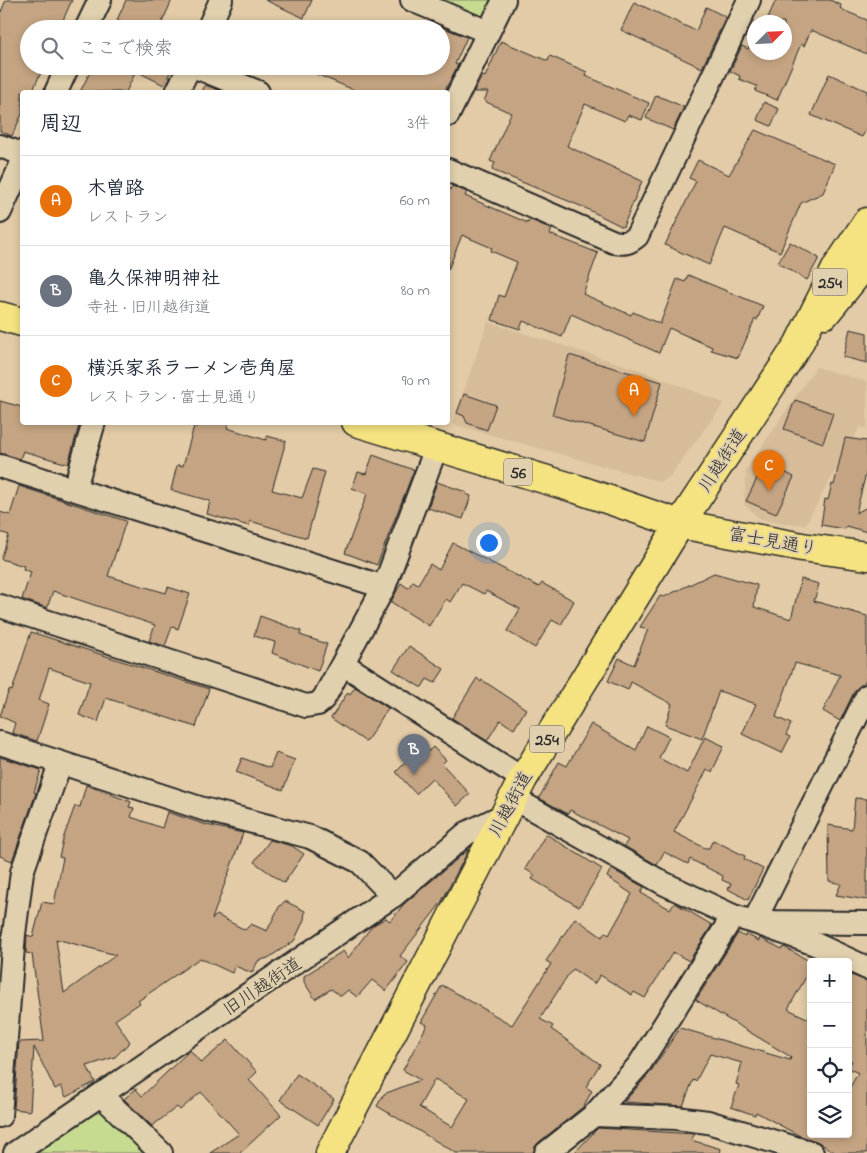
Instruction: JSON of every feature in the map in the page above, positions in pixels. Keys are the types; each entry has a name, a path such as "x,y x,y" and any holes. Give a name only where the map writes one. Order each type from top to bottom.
{"main road":[{"name":"川越街道","path":"798,345 837,267 867,222"},
{"name":"川越街道","path":"330,1153 513,797 680,524 798,345 867,262"},
{"path":"0,316 20,321"},
{"name":"56","path":"365,425 436,448 577,489 680,524"},
{"name":"富士見通り","path":"680,524 867,556"}],"street":[{"path":"90,20 100,0"},
{"path":"212,20 221,0"},
{"path":"412,0 488,32"},
{"path":"450,111 504,0"},
{"path":"450,171 614,242 624,244 631,242 637,236 749,0"},
{"path":"57,90 64,75"},
{"path":"178,90 187,75"},
{"path":"215,75 253,90"},
{"path":"0,146 20,153"},
{"path":"0,212 20,167"},
{"path":"75,488 93,425"},
{"path":"0,606 306,706 318,704 324,698 384,587 436,448"},
{"path":"0,466 75,488 384,587"},
{"path":"343,664 513,797 663,883 733,916 830,950 867,968"},
{"path":"754,922 867,696"},
{"path":"0,743 203,810 310,837 360,862 393,896"},
{"path":"0,1116 7,933 22,872 60,764"},
{"name":"旧川越街道","path":"15,1153 393,896 467,832 513,797"},
{"path":"546,1153 594,1115 640,1064 733,916"},
{"path":"754,922 867,923"},
{"path":"101,1095 161,1153"},
{"path":"594,1115 676,1118 708,1122 812,1153"}],"shaded area":[{"path":"488,322 640,370 724,403 670,476 661,482 452,424"},
{"path":"816,367 867,382 867,428 860,427 805,525 767,521 759,518 744,504 746,470"}],"green space":[{"path":"435,0 493,0 485,16 479,19"},
{"path":"103,1108 151,1153 38,1153"}],"building":[{"path":"6,0 72,0 63,20 20,20 20,75 40,75 33,90 20,90 20,118 12,136 0,131 0,14"},
{"path":"126,0 172,0 163,20 117,20"},
{"path":"265,0 312,0 304,18"},
{"path":"776,0 830,0 841,5 840,8 845,11 867,20 867,54 811,30 804,46 801,44 777,100 755,91 757,86 739,79 740,76 730,71 742,46 747,48 747,60 792,60 792,15 769,15"},
{"path":"634,2 696,31 706,7 726,17 702,68 621,30"},
{"path":"450,30 467,37 455,64 458,65 445,90 354,90 318,75 450,75"},
{"path":"501,41 548,61 550,56 587,72 586,76 649,103 642,120 628,115 625,121 585,104 567,146 642,181 623,227 583,207 492,170 495,163 490,161 511,113 484,101 488,92 474,92 482,76 485,77"},
{"path":"829,74 867,91 867,127 862,137 811,115"},
{"path":"88,75 134,75 127,90 81,90"},
{"path":"144,75 169,75 164,85"},
{"path":"205,85 219,90 203,90"},
{"path":"656,95 684,107 673,130 646,118"},
{"path":"764,102 779,109 771,126 757,120"},
{"path":"755,130 835,164 823,193 801,203 780,252 725,228 709,265 665,245 696,181 689,178 698,160 729,175"},
{"path":"452,186 467,192 465,196 528,223 529,220 533,221 552,229 550,234 598,253 583,294 631,315 633,312 660,324 677,279 685,282 688,275 763,306 757,320 755,319 738,358 711,350 712,347 669,328 659,353 571,314 562,337 523,321 520,329 492,320 499,295 504,297 517,262 491,251 492,248 462,235 450,265 450,190"},
{"path":"790,242 819,258 807,280 778,263"},
{"path":"850,329 867,333 867,363 843,357"},
{"path":"569,355 662,382 645,442 552,415"},
{"path":"464,394 496,405 487,430 467,423 464,416 457,413"},
{"path":"795,400 833,413 823,443 784,429"},
{"path":"0,401 20,406 20,425 79,425 68,464 23,451 20,459 0,453"},
{"path":"198,425 228,425 227,428 266,440 267,436 286,441 272,490 302,498 313,469 325,472 307,538 250,521 249,526 207,514 210,501 171,490 177,465 183,466 194,426 197,427"},
{"path":"845,438 867,441 867,469 856,513 867,507 867,532 846,526 845,529 821,525 825,499 828,500 832,484 834,485"},
{"path":"373,455 414,470 377,565 345,553 367,494 352,488 358,472 366,474"},
{"path":"765,462 794,477 776,514 746,501"},
{"path":"437,482 466,492 466,494 471,496 463,519 428,508"},
{"path":"19,486 126,521 108,576 166,593 168,587 190,594 178,629 172,627 165,646 149,641 155,625 53,591 47,608 22,599 31,572 23,569 24,566 1,559 9,535 0,532 0,512 10,515"},
{"path":"453,543 539,587 542,583 574,601 561,625 552,620 535,648 507,631 520,609 486,591 484,594 462,583 450,602 446,599 429,626 391,602 401,583 408,588 413,581 418,584 430,564 439,570"},
{"path":"714,573 757,585 754,607 791,619 801,579 819,584 814,601 867,616 867,677 864,683 855,690 840,721 823,711 840,675 795,663 776,717 791,724 786,735 790,737 782,753 742,734 756,704 719,691 702,739 665,725 672,704 631,682 628,690 608,681 619,658 634,665 648,629 640,627 660,596 664,597"},
{"path":"260,616 301,631 300,635 327,644 318,671 272,653 275,642 254,636"},
{"path":"31,632 209,689 196,727 106,698 98,722 79,715 90,682 49,668 39,700 49,704 37,741 12,733 15,723 0,716 9,690 12,691"},
{"path":"409,646 444,669 435,683 427,679 422,687 420,687 393,670"},
{"path":"477,678 526,709 514,729 500,720 487,741 452,718"},
{"path":"355,687 388,708 366,742 331,718 348,692 350,694"},
{"path":"591,724 636,750 647,726 669,737 659,758 687,773 705,737 724,746 712,772 707,770 674,832 705,848 709,848 713,840 745,856 744,859 763,869 748,900 728,889 731,884 722,880 723,876 690,859 688,864 664,852 657,865 624,846 628,840 570,810 568,814 539,798 559,762 567,766"},
{"path":"433,747 446,760 442,764 470,794 457,806 432,778 416,794 396,772 412,756 417,762"},
{"path":"276,753 295,760 283,790 236,772 242,758 270,768"},
{"path":"0,757 41,770 34,792 36,793 12,861 0,856"},
{"path":"86,785 131,802 129,807 134,808 131,817 162,828 167,812 207,825 243,833 212,919 217,915 245,930 251,924 267,931 279,907 285,901 305,911 304,920 294,941 268,958 258,961 252,973 235,966 232,973 200,958 138,1001 140,1003 115,1020 130,1042 115,1057 87,1066 95,1082 66,1097 61,1086 55,1089 34,1047 30,1111 14,1109 19,1042 44,1041 32,954 26,953 27,935 33,937 42,902 54,904 63,858 59,857 64,836 75,806 80,807","holes":["56,939 116,955 64,993"]},
{"path":"855,798 867,799 867,900 836,895 841,884 829,881 828,825 852,829"},
{"path":"546,834 602,869 579,907 532,879 535,875 525,869"},
{"path":"270,840 292,846 304,854 284,883 254,862"},
{"path":"469,849 441,903 400,956 408,962 386,991 372,980 357,997 348,990 341,996 331,989 315,999 304,982 304,976 343,951 348,958 372,926 386,918 390,921 404,904"},
{"path":"611,869 644,887 641,893 670,909 675,903 712,925 689,961 673,952 645,998 634,992 632,995 600,975 594,984 573,969 568,975 540,1019 553,1026 551,1029 600,1064 586,1087 592,1091 583,1107 538,1143 533,1153 456,1153 377,1106 384,1094 420,1080 403,1070 427,1025 421,1022 442,985 512,1025 551,964 546,961 575,918 602,937 605,932 609,935 632,894 607,877","holes":["435,1079 469,1099 452,1127 419,1107"]},
{"path":"738,933 745,937 746,934 759,941 760,938 782,949 783,947 786,948 807,960 807,975 788,1009 807,1018 807,1138 756,1112 755,1115 731,1107 739,1085 736,1084 742,1063 710,1054 696,1081 693,1080 683,1106 624,1102 649,1074 680,1028 790,1060 791,1057 696,1000"},
{"path":"852,975 867,981 867,1153 836,1153 807,1138 852,1138 852,1084 858,1073 852,1070"},
{"path":"228,1040 257,1072 249,1080 281,1115 240,1153 210,1153 239,1134 201,1092 180,1110 177,1107 152,1126 124,1099 136,1089 142,1096 190,1050 201,1063"},
{"path":"297,1074 334,1099 318,1125 280,1100"},
{"path":"598,1128 695,1134 691,1140 721,1149 720,1153 574,1153"}],"place":[{"name":"木曽路","path":"634,416"},
{"name":"横浜家系ラーメン壱角屋","path":"769,491"},
{"name":"亀久保神明神社","path":"414,775"}]}
